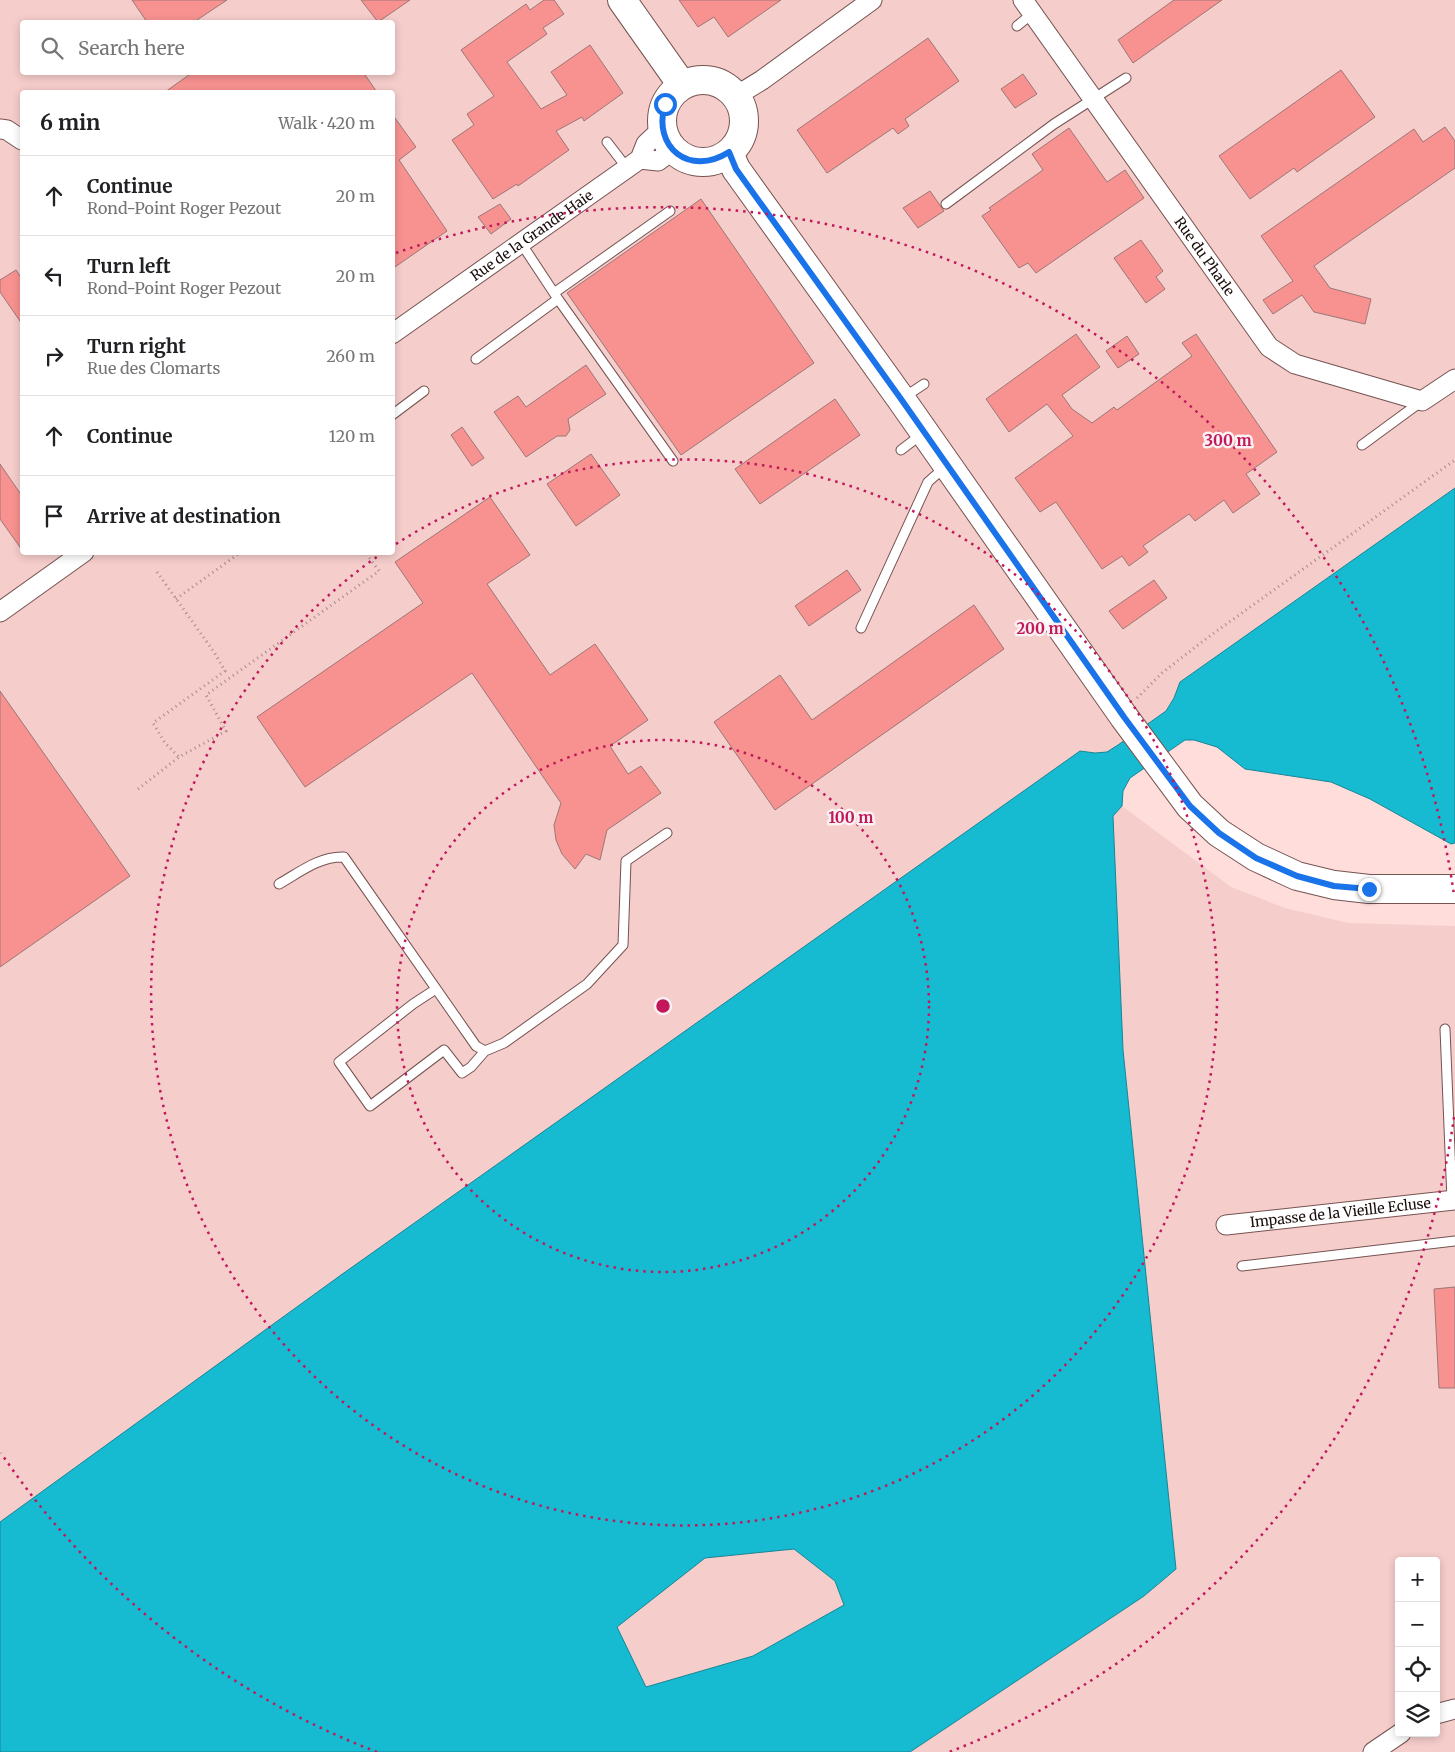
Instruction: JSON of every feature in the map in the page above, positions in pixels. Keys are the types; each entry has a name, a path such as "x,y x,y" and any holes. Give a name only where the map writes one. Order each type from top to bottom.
{"main road":[{"path":"622,0 682,85"},
{"path":"693,80 711,80 728,87 736,96 742,107 744,119 743,132 738,143 719,159 701,162 683,158 668,139 662,116 665,104 672,93 682,85 693,80"},
{"path":"729,152 736,169 924,432 1129,709 1164,772 1190,806 1219,833 1256,858 1297,876 1334,886 1369,889 1455,889"}],"street":[{"path":"736,96 762,80 872,0"},
{"name":"Rue du Pharle","path":"1028,4 1269,347 1295,364 1422,401"},
{"path":"0,129 6,130 20,139"},
{"name":"Rue de la Grande Haie","path":"395,332 633,164 646,144 668,139"},
{"path":"1422,401 1455,379"},
{"path":"0,612 80,555"},
{"name":"Impasse de la Vieille Ecluse","path":"1226,1225 1454,1200"},
{"path":"1440,1713 1455,1709"},
{"path":"1373,1752 1395,1737"}],"lane":[{"path":"1017,26 1028,4"},
{"path":"946,204 1054,124 1126,78"},
{"path":"607,142 633,164"},
{"path":"476,359 556,296 670,211"},
{"path":"521,243 556,296 673,461"},
{"path":"901,399 924,384"},
{"path":"395,413 424,391"},
{"path":"1362,445 1422,401"},
{"path":"901,450 924,432"},
{"path":"861,628 928,482 948,465"},
{"path":"436,989 413,1004 338,1062 370,1106 444,1050 462,1073 471,1067 485,1051 504,1043 587,984 623,945 626,861 667,833"},
{"path":"279,884 322,860 335,856 344,857 476,1046 485,1051"},
{"path":"1445,1029 1454,1200"},
{"path":"1242,1266 1455,1241"}],"path":[{"path":"1129,709 1162,673 1207,638 1455,460"},
{"path":"176,599 237,555"},
{"path":"138,789 179,758 226,731 206,695 379,571 367,555"},
{"path":"157,572 231,677"},
{"path":"179,758 165,743 153,723 225,671"}],"shaded area":[{"path":"0,0 1455,0 1455,488 1193,672 1180,682 1174,698 1166,711 1118,745 1137,773 1130,778 1123,791 1122,806 1231,887 1285,908 1348,923 1455,926 1455,1752 0,1752"}],"water":[{"path":"1455,488 1455,843 1451,844 1370,799 1331,782 1245,769 1217,747 1194,740 1185,740 1130,778 1123,791 1122,806 1113,816 1123,1050 1176,1569 1144,1596 910,1752 0,1752 0,1522 341,1275 1080,751 1107,752 1166,711 1174,698 1180,682","holes":["794,1549 835,1581 844,1605 753,1656 646,1687 617,1627 705,1558"]}],"building":[{"path":"132,0 227,0 197,20 146,20"},
{"path":"361,0 410,0 381,20 376,20"},
{"path":"544,0 554,0 564,14 543,28 547,34 507,62 541,109 567,95 551,72 590,45 623,93 584,121 582,117 556,131 569,150 518,186 517,184 493,199 452,140 474,125 467,114 494,96 461,50 526,4 530,10"},
{"path":"679,0 781,0 728,37 714,17 698,27"},
{"path":"1174,0 1222,0 1133,63 1118,40"},
{"path":"928,38 959,81 905,119 909,126 898,134 893,128 827,173 797,130"},
{"path":"1341,70 1375,117 1297,172 1294,168 1250,199 1219,156"},
{"path":"1023,74 1037,94 1015,108 1001,89"},
{"path":"189,75 365,75 376,90 168,90"},
{"path":"395,118 416,147 399,160 447,231 395,267"},
{"path":"1445,127 1455,141 1455,168 1314,266 1330,288 1371,299 1365,324 1314,312 1302,295 1273,314 1263,300 1293,281 1261,236 1414,129 1423,142"},
{"path":"1069,128 1107,182 1125,170 1144,198 1036,273 1028,263 1019,268 982,216 991,210 989,208 1043,170 1032,154"},
{"path":"930,191 944,211 918,228 903,208"},
{"path":"701,199 814,363 681,455 567,293"},
{"path":"500,204 511,219 491,234 478,217"},
{"path":"1141,240 1163,271 1156,277 1165,289 1146,303 1114,258"},
{"path":"16,270 20,276 20,321 0,292 0,280"},
{"path":"1076,334 1100,367 1062,395 1072,409 1092,423 1114,407 1117,410 1192,356 1182,343 1196,334 1277,452 1246,474 1260,494 1233,513 1224,500 1195,521 1189,514 1143,546 1148,552 1129,566 1122,556 1102,569 1056,502 1040,512 1015,478 1073,436 1047,404 1009,432 986,399"},
{"path":"1127,336 1139,354 1118,368 1106,351"},
{"path":"586,365 606,394 568,419 570,430 566,436 557,436 526,457 494,412 518,396 526,407"},
{"path":"835,399 860,435 760,504 735,469"},
{"path":"462,427 484,458 472,466 451,435"},
{"path":"591,454 620,495 576,526 547,484"},
{"path":"0,464 20,493 20,547 0,519"},
{"path":"490,497 530,555 487,584 550,675 595,644 648,720 610,746 628,774 641,766 661,793 607,830 600,860 586,854 575,869 562,854 556,840 554,825 561,803 472,673 305,787 257,717 423,603 395,562"},
{"path":"847,570 861,590 809,626 795,606"},
{"path":"1154,580 1167,598 1123,629 1109,611"},
{"path":"974,605 1004,649 775,810 714,722 780,675 812,720"},
{"path":"0,691 130,876 0,967"},
{"path":"1455,1287 1455,1388 1439,1388 1434,1289"}],"route":[{"path":"665,104 662,128 666,140 683,158 707,162 719,159 729,152 736,169 901,399 1124,717 1190,806 1219,833 1256,858 1297,876 1334,886 1369,889"}]}
